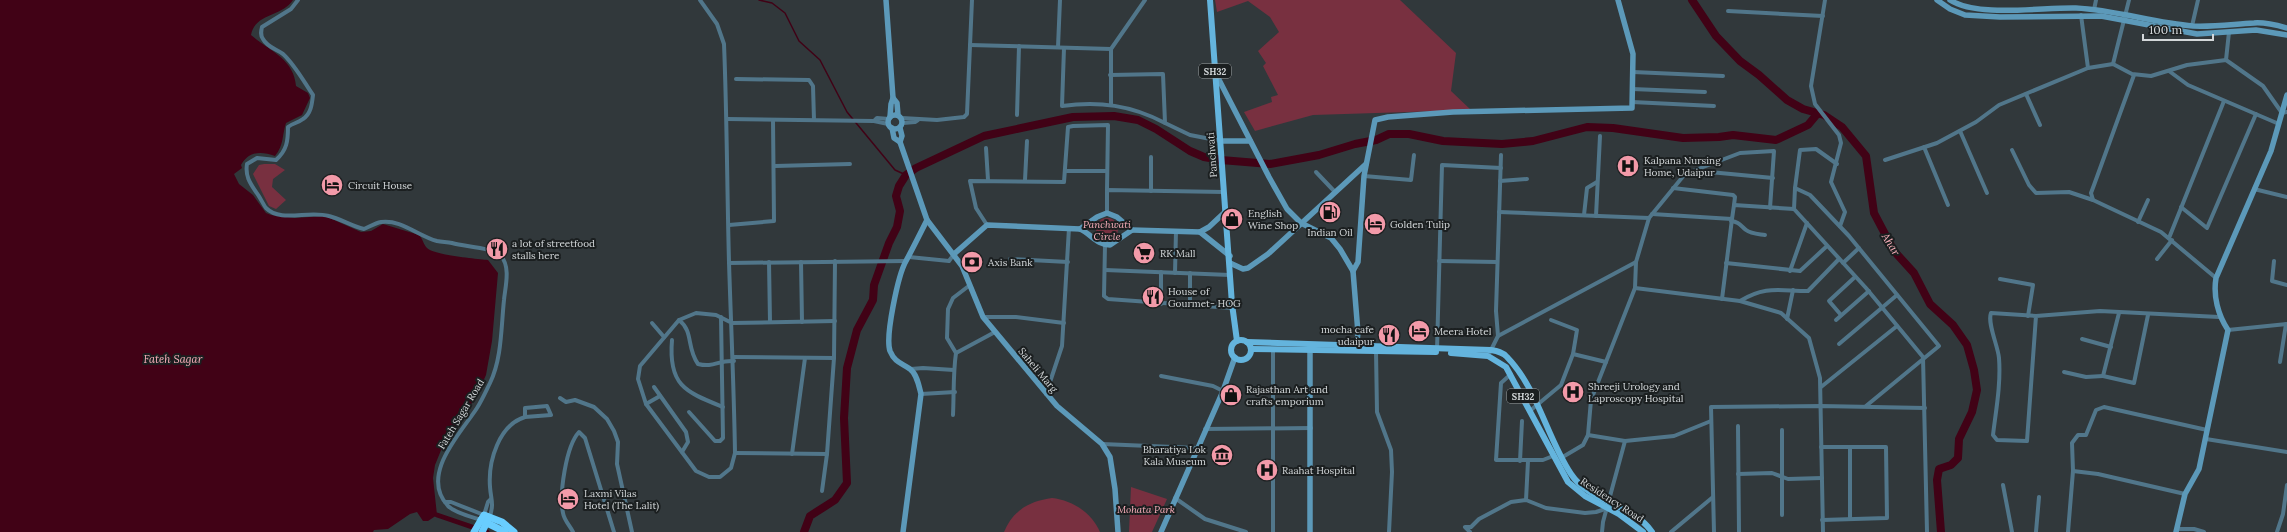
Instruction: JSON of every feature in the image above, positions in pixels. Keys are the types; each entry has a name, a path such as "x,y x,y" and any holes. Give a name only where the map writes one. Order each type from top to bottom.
{"highway":[{"path":"484,522 499,530"},
{"path":"474,532 484,522 502,522 514,532"}],"main road":[{"name":"Panchvati","path":"1210,0 1225,212 1230,256 1232,308"},
{"name":"SH32","path":"1232,308 1237,341 1231,349 1235,357"},
{"path":"1237,341 1310,344 1357,348 1437,350"},
{"path":"1235,357 1241,359 1247,357 1251,349 1246,342"},
{"name":"Residency Road","path":"1357,348 1376,351 1437,350 1490,353 1506,367 1531,410 1554,459 1568,482 1585,496 1609,505 1639,527 1643,532"},
{"name":"SH32","path":"1251,349 1273,351 1310,351 1357,348"},
{"path":"1490,353 1501,352 1507,357 1520,374 1537,404 1561,458 1577,483 1609,505 1636,517 1652,532"}],"street":[{"name":"Fateh Sagar Road","path":"298,0 291,9 262,27 261,31 262,38 266,43 283,54 313,95 310,110 303,119 294,122 288,127 287,145 276,160 257,158 247,164 246,172 250,183 266,208 275,214 291,216 312,213 329,216 364,229 379,222 390,222 410,228 436,241 491,251 502,258 506,267 507,278 498,353 491,382 477,408 452,441 442,466 439,489 448,507 484,522"},
{"path":"700,0 717,24 724,44 727,119 729,263 732,323 734,359 735,453 732,468 720,477 714,478 696,471 646,404 640,389 638,372 664,337 679,320 696,313 716,315 732,323 835,321"},
{"path":"886,0 894,98 897,103 901,121 902,136 900,142 894,138 890,122 891,104 894,98"},
{"path":"727,119 874,121 877,118 890,122 966,116 972,0"},
{"path":"1058,48 1060,0"},
{"path":"1111,104 1111,49 1145,0"},
{"path":"1353,271 1358,262 1364,176 1373,123 1377,119 1388,117 1446,113 1632,108 1633,54 1620,0"},
{"path":"1825,0 1811,86 1815,104 1839,135 1841,143 1837,164 1831,182 1845,212 1840,226"},
{"path":"1937,0 1950,9 1966,15 2000,17 2081,15 2123,20 2197,34 2256,30 2287,35"},
{"path":"1950,0 1966,7 1992,10 2094,10 2125,13 2192,26 2223,26 2255,23 2287,28"},
{"path":"2094,10 2096,0"},
{"path":"2113,64 2129,0"},
{"path":"2192,26 2198,0"},
{"path":"1728,10 1823,16"},
{"path":"2081,15 2088,68"},
{"path":"2226,60 2229,32"},
{"path":"970,45 1111,49"},
{"path":"1017,115 1020,46"},
{"path":"1064,48 1062,106 1111,104 1138,110 1190,135 1221,142 1251,143"},
{"path":"1885,160 1937,143 1976,122 2000,105 2026,94 2088,68 2113,64 2134,75 2151,76 2187,65 2226,60 2263,86 2285,112"},
{"path":"2169,71 2188,85 2279,124"},
{"path":"1215,72 1287,209 1301,223 1331,238 1340,249 1353,271 1358,319 1357,348"},
{"path":"1633,72 1723,76"},
{"path":"1110,74 1163,74 1165,123"},
{"path":"2093,200 2092,193 2094,185 2134,75"},
{"path":"736,79 809,80 813,86 814,120"},
{"path":"1632,89 1705,92"},
{"path":"2026,94 2040,125"},
{"path":"2204,532 2194,529 2177,530 2185,494 2199,469 2228,330 2220,317 2215,286 2216,278 2270,151 2279,124 2285,112 2287,95"},
{"path":"2157,259 2171,239 2181,207 2224,101"},
{"path":"1632,102 1714,106"},
{"path":"2181,207 2207,228 2256,114"},
{"path":"729,225 774,221 773,120"},
{"path":"890,122 901,121"},
{"path":"987,225 976,208 970,181 1025,180 1064,182 1068,128 1108,125 1107,213"},
{"path":"1960,131 1986,193"},
{"path":"1596,216 1600,136"},
{"path":"1025,180 1027,141"},
{"name":"Saheli Marg","path":"900,142 927,220 962,266 983,317 1046,394 1057,406 1102,444 1110,457 1114,470 1118,532"},
{"path":"1924,147 1948,204"},
{"path":"986,148 988,180"},
{"path":"1794,209 1800,150 1816,149 1837,164"},
{"path":"2012,150 2029,185 2036,193 2069,192 2093,200 2161,232 2216,278"},
{"path":"1510,374 1501,383 1496,460 1528,461 1561,458 1583,445 1588,435 1592,400 1635,288 1636,262 1649,218 1652,214 1685,174 1697,171 1740,153 1774,151 1770,208"},
{"path":"1364,176 1411,180 1414,155"},
{"path":"1490,353 1498,336 1496,311 1501,155"},
{"path":"1151,157 1151,191"},
{"path":"774,166 850,164"},
{"path":"1230,263 1243,269 1248,268 1280,244 1366,164"},
{"path":"1437,350 1442,165 1501,168"},
{"path":"1065,171 1107,172"},
{"path":"1697,171 1773,178"},
{"path":"1316,172 1335,192"},
{"path":"1500,180 1527,179"},
{"path":"1584,215 1587,188 1598,182"},
{"path":"1673,188 1733,195 1735,197 1722,299"},
{"path":"1795,188 1810,195 1840,226 1939,346 1923,357 1866,407"},
{"path":"2254,189 2287,197"},
{"path":"1107,190 1224,192"},
{"path":"2138,222 2148,200"},
{"path":"1734,205 1794,209 1869,291 1923,357 1927,532"},
{"path":"1080,229 1102,214 1107,213 1117,217 1132,230 1200,232 1209,227 1225,212"},
{"path":"1499,212 1649,218"},
{"path":"1652,214 1732,220 1738,222 1745,229 1753,233 1766,235"},
{"path":"927,220 905,260 890,317 888,337 890,351 899,364 911,369 923,368 954,370"},
{"path":"1790,271 1807,223"},
{"path":"729,263 875,260 949,261 954,254 987,225 1080,229 1088,233 1100,244 1105,245 1115,244 1132,230"},
{"path":"1046,394 1062,346 1069,228"},
{"path":"1175,273 1176,231"},
{"path":"1200,232 1230,256"},
{"path":"1105,245 1104,296 1108,299 1232,308"},
{"path":"1726,263 1800,271 1827,246"},
{"path":"1843,263 1859,248"},
{"path":"1010,259 1068,262"},
{"path":"1740,300 1756,292 1784,289 1808,291 1839,259"},
{"path":"822,492 827,454 834,358 835,261"},
{"path":"1439,261 1497,262"},
{"path":"2274,261 2272,281 2287,285"},
{"path":"769,262 770,322"},
{"path":"801,262 802,322"},
{"path":"1498,336 1636,262"},
{"path":"1104,270 1230,275"},
{"path":"1161,272 1161,304"},
{"path":"1190,273 1190,306"},
{"path":"1841,315 1829,301 1855,277"},
{"path":"2000,279 2034,285 2028,316"},
{"path":"953,415 956,353 947,338 948,308 953,298 970,285"},
{"path":"1635,288 1740,300 1781,314 1809,338 1821,387 1823,532"},
{"path":"1787,319 1793,290"},
{"path":"1836,320 1869,291"},
{"path":"1839,344 1897,295"},
{"path":"2036,316 2027,441 1997,440 1993,435 1999,390 1999,358 1990,316 1995,313 2036,316 2100,311 2148,315 2220,317"},
{"path":"2103,376 2119,313"},
{"path":"2064,372 2086,377 2103,376 2134,383 2148,315"},
{"path":"983,317 1016,317 1064,323"},
{"path":"689,412 711,438 715,441 720,441 723,438 721,318"},
{"path":"679,320 688,331 689,347 698,364 709,366 722,360 734,359 834,358"},
{"path":"1531,410 1562,385 1573,354 1577,330 1551,320"},
{"path":"652,323 664,337"},
{"path":"2228,330 2286,324 2280,362"},
{"path":"1821,387 1897,326"},
{"path":"956,353 995,332"},
{"path":"2082,339 2111,347"},
{"path":"672,340 673,362 679,382 692,394 723,407"},
{"path":"1310,344 1310,532"},
{"path":"1273,351 1273,532"},
{"path":"1376,351 1377,412 1390,450 1392,472 1389,532"},
{"path":"1573,354 1606,362"},
{"path":"1161,532 1223,391 1235,357"},
{"path":"792,454 805,358"},
{"path":"902,532 921,394 918,381 911,369"},
{"path":"1161,376 1213,386 1223,391"},
{"path":"654,387 688,437 682,452"},
{"path":"921,394 955,392"},
{"path":"646,404 660,396"},
{"path":"560,398 566,402 575,400 594,407 607,419 614,431 618,442 617,464 632,532"},
{"path":"484,522 488,502 491,500 490,488 492,460 502,435 514,420 525,417 551,415 547,406 525,408 525,417"},
{"path":"1714,532 1711,407 1821,406 1925,408"},
{"path":"2068,532 2073,471 2072,443 2078,435 2086,435 2096,410 2104,407 2207,430"},
{"path":"1520,461 1522,421"},
{"path":"1588,435 1625,441 1674,436 1711,421"},
{"path":"1738,426 1739,532"},
{"path":"1205,429 1311,428"},
{"path":"1782,430 1782,515"},
{"path":"573,532 563,513 562,502 570,447 579,432 585,438 614,532"},
{"path":"2206,439 2287,452"},
{"path":"1602,532 1625,441"},
{"path":"1102,444 1197,448"},
{"path":"1821,447 1886,447 1887,518 1822,520"},
{"path":"1850,447 1850,519"},
{"path":"735,453 827,454"},
{"path":"1526,500 1528,461"},
{"path":"2073,471 2098,474 2185,494"},
{"path":"1738,474 1772,473 1781,478 1788,479 1822,478"},
{"path":"2277,532 2283,514 2287,484"},
{"path":"2003,485 2012,532"},
{"path":"1671,532 1713,497"},
{"path":"2036,532 2039,497"},
{"path":"1176,498 1205,519 1246,532"},
{"path":"1470,532 1465,527 1471,527 1479,519 1510,502 1526,500 1546,508 1585,513 1596,512 1609,505"}],"green space":[{"path":"1215,0 1400,0 1456,53 1451,91 1471,110 1313,115 1255,131 1244,112 1272,102 1271,97 1278,95 1263,66 1266,63 1258,51 1279,32 1270,17 1248,1 1217,12"},
{"path":"275,164 285,170 273,179 272,187 286,200 276,209 269,206 253,174 259,165"},
{"name":"Panchwati Circle","path":"1107,218 1115,221 1118,229 1115,237 1107,240 1099,237 1096,229 1099,221"},
{"name":"Mohata Park","path":"1131,487 1167,499 1152,532 1129,532"},
{"path":"1052,498 1067,501 1087,513 1100,532 1004,532 1017,512 1036,501"}],"water":[{"name":"Fateh Sagar","path":"0,0 293,0 282,10 258,23 251,35 286,62 291,69 296,86 308,93 310,98 302,115 286,123 281,144 275,156 265,153 256,153 244,160 241,165 242,168 234,174 239,184 253,195 266,213 271,215 295,218 325,216 361,232 371,231 383,224 419,235 427,248 438,253 488,260 498,273 492,341 486,375 475,399 446,438 435,465 433,478 437,515 428,521 423,521 417,512 410,514 388,529 374,530 373,532 0,532"}],"waterway":[{"path":"759,0 772,3 785,13 799,41 820,60 847,112 895,170 906,175"},
{"name":"Ahar","path":"1692,0 1716,36 1740,61 1759,75 1787,100 1803,109 1824,115 1842,127 1866,156 1874,213 1894,251 1914,273 1930,304 1953,325 1967,345 1974,370 1977,390 1972,412 1959,439 1958,458 1951,465 1939,469 1937,480 1941,532"},
{"path":"804,532 810,516 835,500 847,483 844,418 847,368 857,330 873,300 874,285 889,243 897,227 900,211 896,196 899,186 906,175 916,168 984,136 1073,117 1114,116 1138,120 1156,129 1190,151 1204,157 1270,164 1319,155 1355,144 1376,140 1389,134 1409,134 1443,141 1502,144 1533,141 1587,127 1613,128 1683,138 1733,135 1776,140 1808,125 1818,113"},
{"path":"437,515 487,532"}],"place":[{"name":"Kalpana Nursing Home, Udaipur","path":"1628,166"},
{"name":"Circuit House","path":"332,185"},
{"name":"Indian Oil","path":"1330,212"},
{"name":"English Wine Shop","path":"1232,219"},
{"name":"Golden Tulip","path":"1375,224"},
{"name":"a lot of streetfood stalls here","path":"497,249"},
{"name":"RK Mall","path":"1144,253"},
{"name":"Axis Bank","path":"972,262"},
{"name":"House of Gourmet- HOG","path":"1153,297"},
{"name":"Meera Hotel","path":"1419,331"},
{"name":"mocha cafe udaipur","path":"1389,335"},
{"name":"Shreeji Urology and Laproscopy Hospital","path":"1573,392"},
{"name":"Rajasthan Art and crafts emporium","path":"1231,395"},
{"name":"Bharatiya Lok Kala Museum","path":"1222,455"},
{"name":"Raahat Hospital","path":"1267,470"},
{"name":"Laxmi Vilas Hotel (The Lalit)","path":"568,499"}]}
